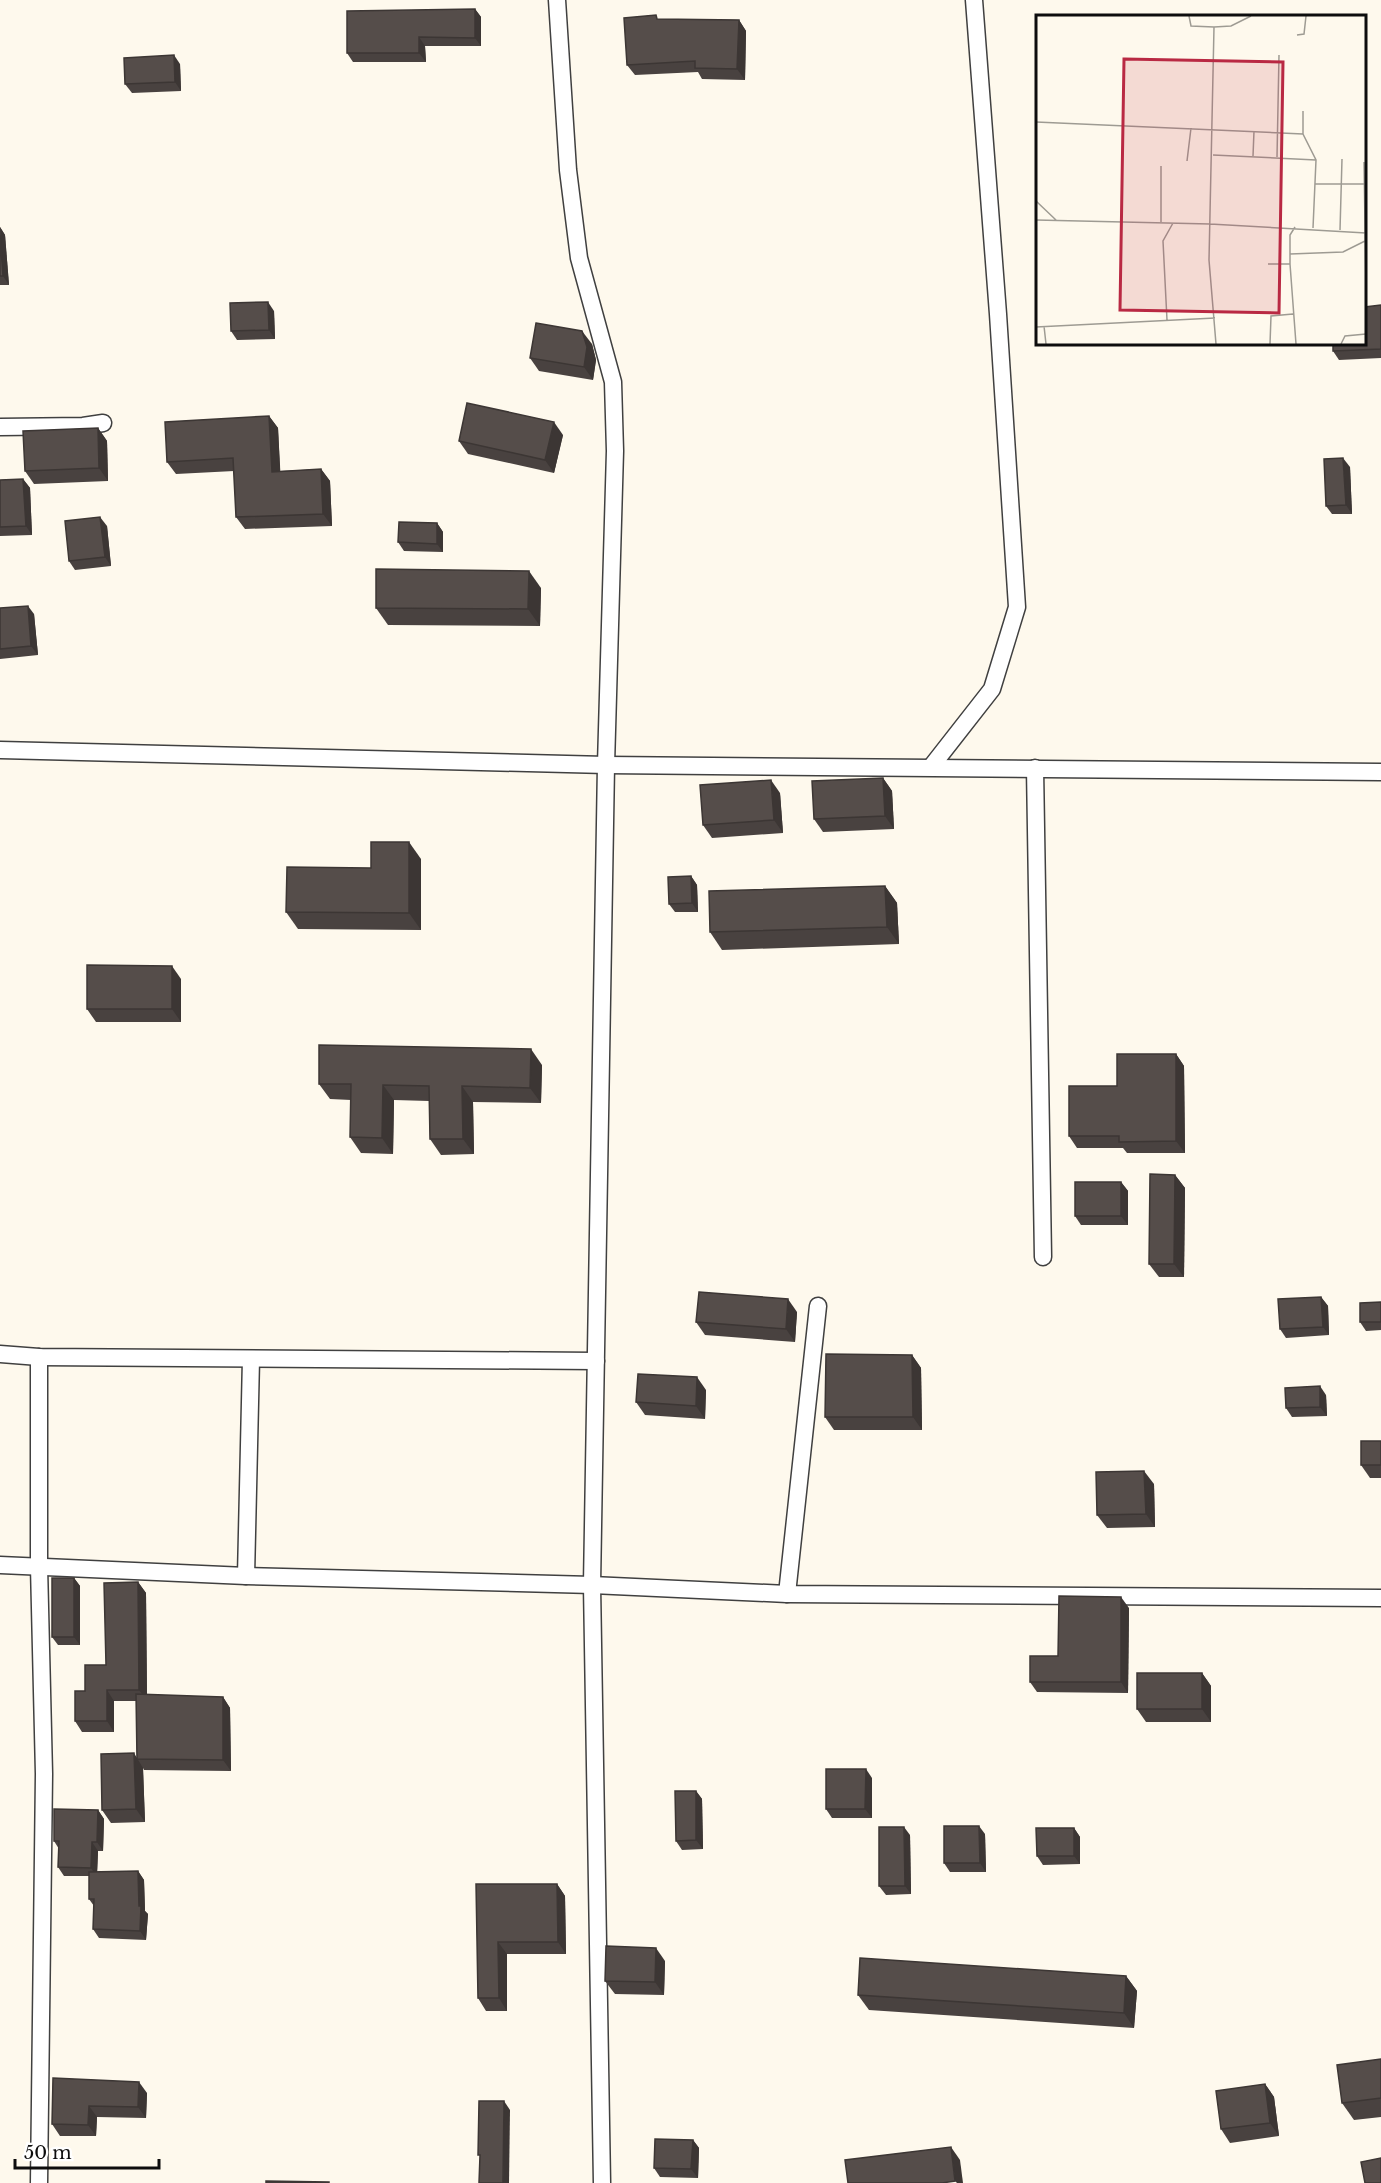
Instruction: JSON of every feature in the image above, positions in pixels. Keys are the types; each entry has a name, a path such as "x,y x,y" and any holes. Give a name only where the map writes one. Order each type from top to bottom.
{"street":[{"path":"557,0 568,170 579,258 613,382 615,451 606,765 592,1585 602,2183"},
{"path":"931,767 992,689 1017,607 974,0"},
{"path":"0,426 83,426 104,423"},
{"path":"0,750 606,765 1381,772"},
{"path":"1035,768 1043,1257"},
{"path":"788,1594 818,1306"},
{"path":"0,1354 39,1357 596,1362"},
{"path":"39,1357 39,1566 44,1774 39,2183"},
{"path":"246,1576 251,1359"},
{"path":"0,1565 246,1576 592,1585 788,1594 1381,1598"}],"building":[{"path":"475,9 475,38 419,37 419,53 347,53 347,11"},
{"path":"656,15 657,19 739,20 737,69 695,68 695,61 627,65 624,18"},
{"path":"174,55 175,82 125,84 124,58"},
{"path":"0,235 3,276 0,276"},
{"path":"268,302 269,330 231,331 230,303"},
{"path":"1381,305 1381,349 1333,351 1333,345 1366,345 1366,307"},
{"path":"536,323 582,331 587,347 584,367 530,358"},
{"path":"467,403 554,422 545,460 459,441"},
{"path":"269,416 272,472 321,469 323,514 236,517 233,458 167,462 165,422"},
{"path":"98,428 99,468 25,471 23,431"},
{"path":"1343,458 1346,505 1326,506 1324,459"},
{"path":"23,479 26,526 0,527 0,480"},
{"path":"100,517 105,557 69,561 65,521"},
{"path":"399,522 437,523 437,544 398,542"},
{"path":"376,569 529,571 528,609 376,608"},
{"path":"28,606 31,646 0,649 0,608"},
{"path":"883,778 885,816 814,819 812,781"},
{"path":"771,780 774,820 703,825 700,785"},
{"path":"371,842 409,842 409,913 286,912 287,867 371,868"},
{"path":"691,876 692,903 669,904 668,877"},
{"path":"885,886 887,927 710,932 709,891"},
{"path":"87,965 172,966 172,1009 87,1009"},
{"path":"319,1045 531,1049 530,1088 462,1086 463,1139 430,1139 429,1086 383,1085 382,1138 350,1137 351,1084 319,1084"},
{"path":"1117,1054 1176,1054 1176,1141 1119,1142 1119,1136 1069,1136 1069,1086 1117,1086"},
{"path":"1150,1174 1175,1175 1174,1264 1149,1264"},
{"path":"1075,1182 1121,1182 1121,1216 1075,1216"},
{"path":"699,1292 788,1299 786,1329 696,1322"},
{"path":"1321,1297 1323,1327 1280,1329 1278,1299"},
{"path":"1381,1302 1381,1322 1360,1322 1360,1303"},
{"path":"826,1354 912,1355 913,1417 825,1417"},
{"path":"638,1374 697,1377 696,1406 636,1402"},
{"path":"1320,1386 1320,1407 1286,1408 1285,1388"},
{"path":"1361,1441 1381,1441 1381,1465 1361,1465"},
{"path":"1144,1471 1146,1514 1097,1515 1096,1472"},
{"path":"52,1578 74,1578 74,1637 52,1637"},
{"path":"138,1582 139,1690 107,1690 107,1721 75,1721 75,1691 85,1691 85,1665 106,1665 104,1583"},
{"path":"1059,1596 1121,1597 1121,1682 1030,1682 1030,1656 1058,1656"},
{"path":"1137,1673 1202,1673 1202,1709 1137,1709"},
{"path":"136,1694 223,1697 223,1760 137,1759"},
{"path":"134,1753 136,1809 102,1810 101,1754"},
{"path":"826,1769 866,1769 865,1809 826,1809"},
{"path":"675,1791 696,1791 696,1840 676,1841"},
{"path":"54,1809 98,1810 97,1842 92,1842 91,1868 58,1867 59,1841 54,1841"},
{"path":"944,1826 979,1826 980,1863 944,1863"},
{"path":"879,1827 904,1827 905,1886 879,1886"},
{"path":"1036,1828 1074,1828 1074,1856 1037,1856"},
{"path":"138,1871 139,1906 141,1906 140,1931 93,1929 94,1899 89,1899 89,1872"},
{"path":"476,1884 557,1884 558,1942 498,1942 499,1998 478,1998"},
{"path":"606,1946 656,1948 655,1982 605,1981"},
{"path":"860,1958 1126,1976 1124,2013 858,1995"},
{"path":"1381,2059 1381,2098 1342,2103 1337,2065"},
{"path":"53,2078 139,2082 138,2107 89,2106 88,2125 52,2124"},
{"path":"1265,2084 1270,2123 1221,2129 1216,2091"},
{"path":"479,2101 504,2101 503,2183 479,2183"},
{"path":"655,2139 693,2140 691,2169 654,2168"},
{"path":"951,2147 955,2181 848,2183 845,2160"},
{"path":"1381,2158 1381,2183 1365,2183 1361,2162"},
{"path":"266,2181 329,2182 329,2183 266,2183"}]}
